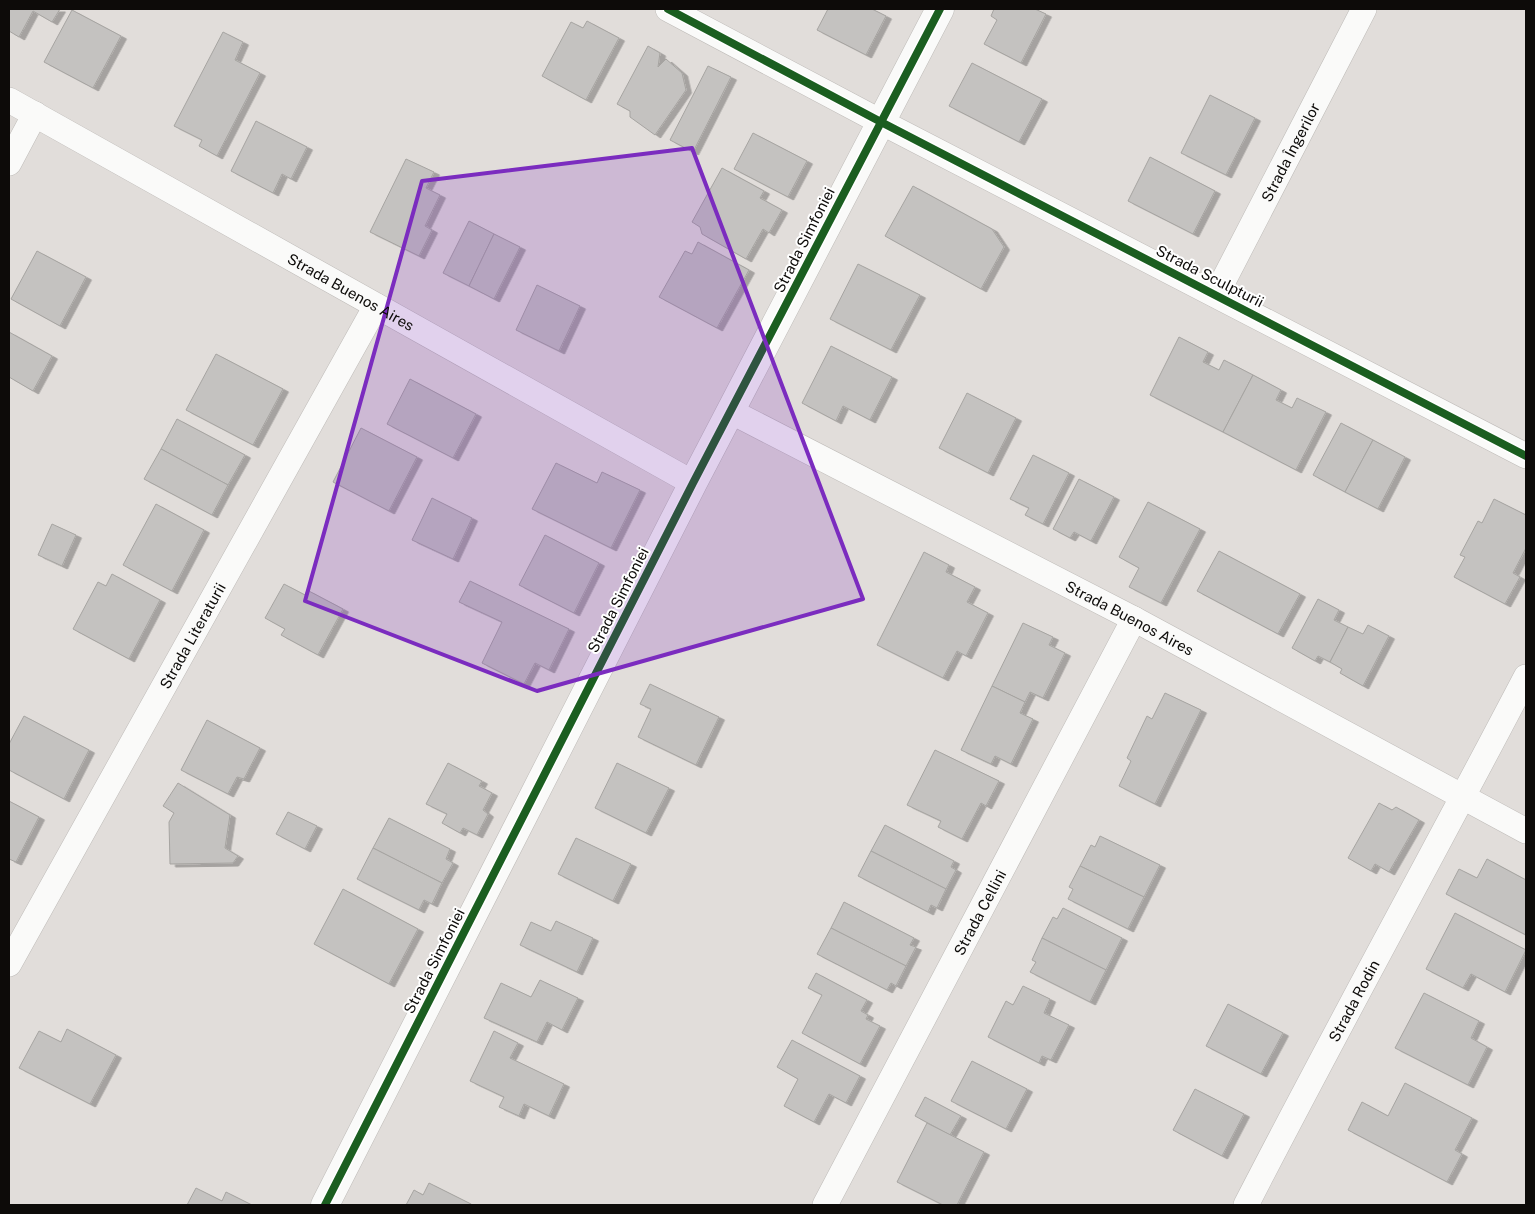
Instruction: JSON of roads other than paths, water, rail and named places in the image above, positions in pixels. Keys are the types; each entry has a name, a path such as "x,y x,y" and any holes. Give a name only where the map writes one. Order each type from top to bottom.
{"street":[{"name":"Strada Sculpturii","path":"668,9 881,122 1526,456"},
{"name":"Strada Simfoniei","path":"325,1205 693,483 940,9"},
{"name":"Strada Îngerilor","path":"1216,295 1364,9"},
{"name":"Strada Buenos Aires","path":"9,100 693,483"},
{"path":"9,162 35,114"},
{"name":"Strada Literaturii","path":"9,964 376,306"},
{"name":"Strada Buenos Aires","path":"730,412 1134,619 1526,831"},
{"name":"Strada Cellini","path":"825,1205 1134,619"},
{"path":"1464,796 1526,677"},
{"name":"Strada Rodin","path":"1246,1205 1464,796"}]}
